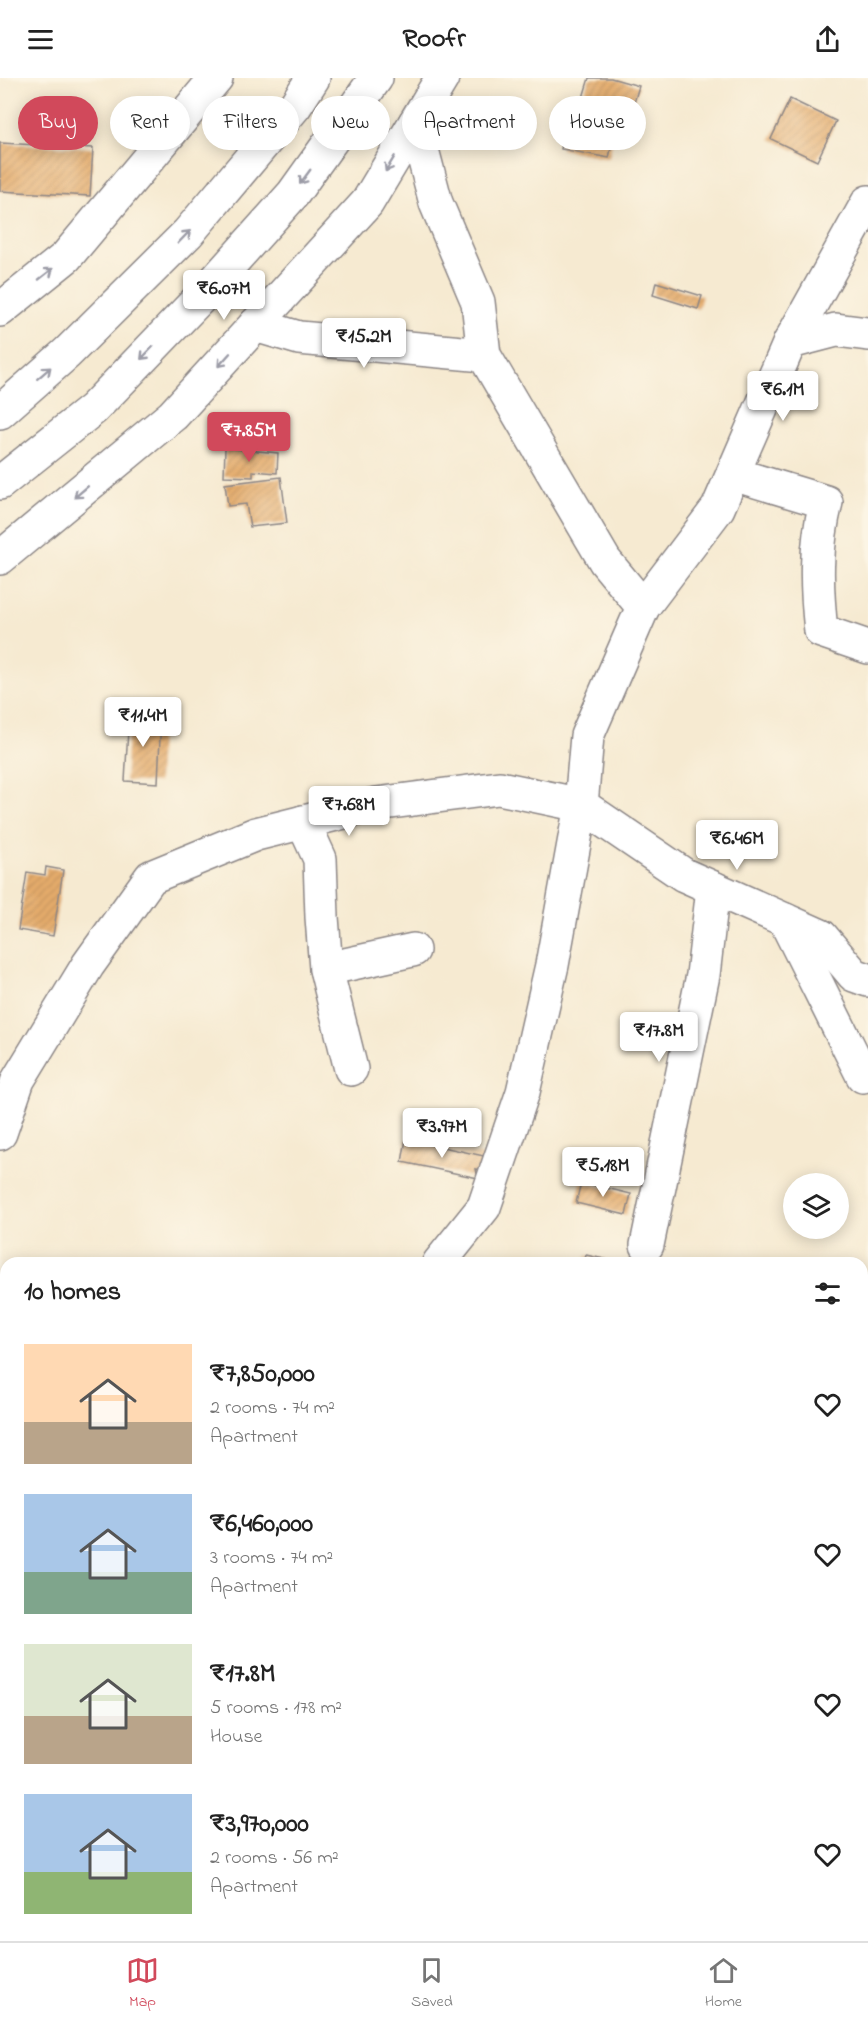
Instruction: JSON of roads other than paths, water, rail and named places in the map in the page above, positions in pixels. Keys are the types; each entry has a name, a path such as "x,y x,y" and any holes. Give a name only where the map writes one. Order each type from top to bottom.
{"main road":[{"path":"0,310 66,257 216,78"},
{"path":"0,412 67,353 188,233 295,106 313,78"},
{"path":"0,483 93,409 200,298 292,194 375,78"},
{"path":"431,96 442,78"},
{"path":"0,558 173,415 367,203 402,145"},
{"path":"422,150 436,203 478,302 484,355 605,561 643,606"},
{"path":"444,1257 484,1207 523,1092 552,966 581,805 587,736 643,606 718,508 790,342 868,202"},
{"path":"255,325 299,338 484,355"},
{"path":"790,342 836,330 868,334"},
{"path":"733,474 826,502 819,529 816,579 820,631 868,647"},
{"path":"0,1133 18,1080 88,965 151,877 256,834 376,804 499,788 581,805 684,875 821,936 854,975 868,980"},
{"path":"303,822 320,859 326,969 351,1069"},
{"path":"647,1245 703,975 713,888"},
{"path":"785,920 863,1076"},
{"path":"326,969 413,950"}]}
